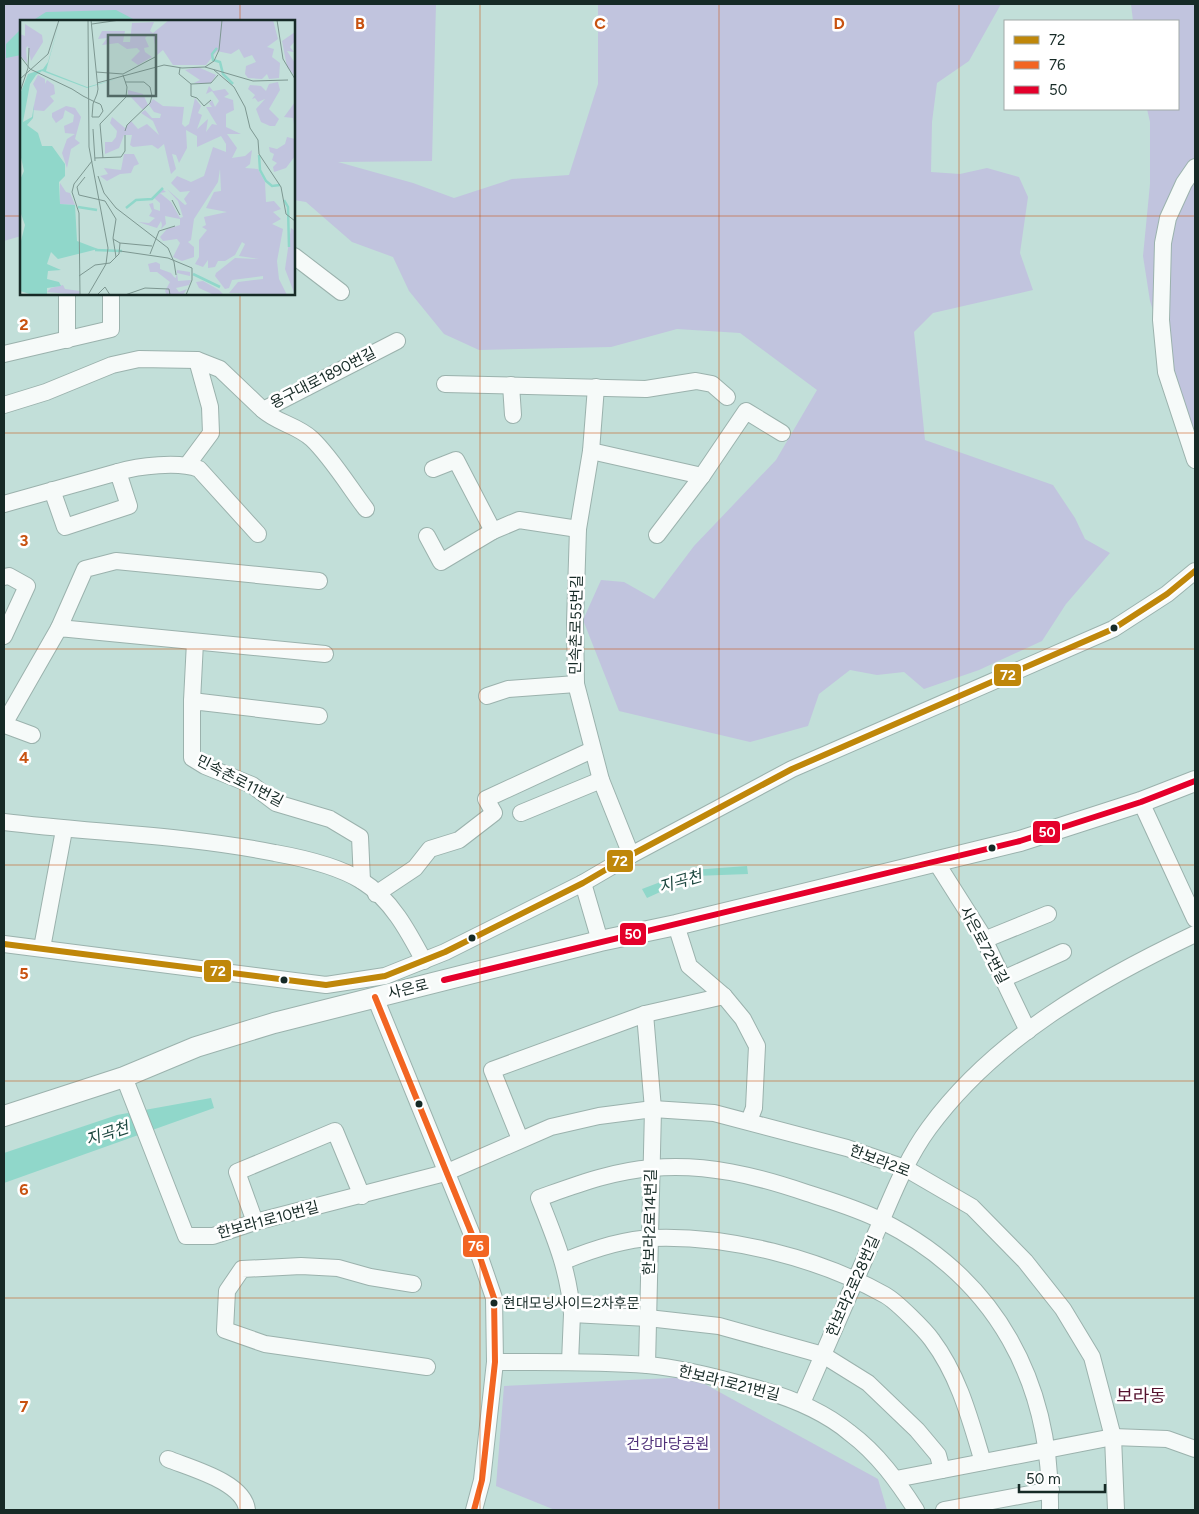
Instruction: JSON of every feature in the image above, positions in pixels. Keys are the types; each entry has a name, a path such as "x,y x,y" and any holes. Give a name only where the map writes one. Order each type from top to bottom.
{"main road":[{"name":"사은로","path":"4,1116 127,1083 205,1045 274,1023 600,941 676,925 1020,841 1141,802 1195,780"}],"street":[{"path":"1195,168 1184,183 1168,218 1163,243 1161,320 1166,372 1195,460"},
{"path":"295,257 341,292"},
{"path":"67,295 67,340"},
{"path":"4,354 111,329 111,295"},
{"name":"용구대로1890번길","path":"4,405 46,392 112,365 139,359 197,360 220,369 263,410 397,341"},
{"path":"188,464 210,433 210,407 197,360"},
{"path":"445,384 646,389 696,381 712,384 727,397"},
{"path":"512,385 513,415"},
{"name":"민속촌로55번길","path":"596,388 591,451 578,529 575,622 576,684 601,780 631,855"},
{"path":"263,410 272,419 289,424 312,438 366,509"},
{"path":"657,535 702,476 746,411 782,433"},
{"path":"591,451 702,476"},
{"path":"432,470 456,460 493,531"},
{"path":"4,504 129,468 188,464 199,469 258,534"},
{"path":"52,490 65,527 129,506 118,472"},
{"path":"427,536 441,562 493,531 519,520 578,529"},
{"path":"32,735 4,724 59,628 85,569 116,561 319,581"},
{"path":"4,944 326,985 385,976 424,961 582,884 631,855 792,769 1113,629 1167,594 1195,571"},
{"path":"4,577 9,576 30,581 4,636"},
{"path":"59,628 325,654"},
{"path":"194,642 192,701 319,716"},
{"path":"487,696 508,689 576,684"},
{"name":"민속촌로11번길","path":"192,701 192,758 205,766 252,785 276,803 330,819 360,837 362,881"},
{"path":"376,894 414,868 430,849 459,840 494,814 486,799 592,750"},
{"path":"521,813 601,780"},
{"path":"1141,802 1195,919"},
{"path":"4,822 64,830 223,843 311,860 362,881 398,914 424,961"},
{"path":"42,948 64,830"},
{"name":"사은로72번길","path":"936,862 984,940 1028,1031"},
{"path":"582,884 600,941"},
{"path":"984,940 1048,914"},
{"path":"676,925 689,966 724,996 743,1019 757,1046 754,1108 749,1121"},
{"name":"한보라2로28번길","path":"802,1403 905,1168 928,1129 962,1087 1028,1031 1088,989 1136,962 1195,934"},
{"path":"1003,979 1062,952"},
{"path":"520,1139 492,1070 645,1014 724,996"},
{"path":"374,997 473,1237 494,1298 496,1362 482,1480 474,1510"},
{"name":"한보라2로14번길","path":"645,1014 653,1109 647,1365"},
{"name":"한보라1로10번길","path":"127,1083 186,1236 213,1236 255,1222 362,1196 445,1173"},
{"name":"한보라2로","path":"445,1173 551,1127 599,1116 653,1109 714,1113 749,1121 847,1148 905,1168 972,1207 1025,1261 1064,1308 1092,1357 1113,1437 1116,1510"},
{"path":"255,1222 237,1172 335,1131 362,1196"},
{"path":"570,1362 572,1314 570,1290 564,1261 539,1198 596,1177 652,1168 711,1168 774,1182 882,1221 935,1254 984,1299 1021,1356 1039,1407 1051,1472 1050,1510"},
{"path":"564,1261 583,1253 650,1238 699,1238 751,1246 807,1262 887,1296 932,1339 956,1379 983,1462"},
{"path":"413,1284 338,1268 301,1266 242,1269 227,1291 225,1330 264,1344 427,1367"},
{"path":"572,1314 648,1318 719,1326 823,1355 868,1383 917,1430 938,1455 942,1470"},
{"name":"한보라1로21번길","path":"496,1362 647,1365 766,1390 802,1403 850,1432 876,1456 896,1479 916,1510"},
{"path":"896,1479 1113,1437 1167,1440 1195,1449"},
{"path":"168,1459 201,1472 235,1489 246,1505 247,1510"},
{"path":"944,1510 968,1508 1051,1490"}],"green space":[{"path":"4,4 436,4 432,161 338,162 413,183 454,198 512,179 569,175 598,84 598,4 1001,4 969,61 937,83 932,122 931,172 960,174 987,168 1019,177 1028,197 1020,253 1033,290 933,313 914,332 925,440 1053,485 1075,518 1085,539 1110,553 1066,604 1042,641 979,670 924,689 904,672 877,675 850,670 819,694 808,726 750,742 619,711 583,620 601,580 624,582 654,599 694,546 776,460 817,390 740,333 677,329 611,347 479,350 444,334 409,291 393,257 352,242 306,202 295,200 295,20 20,20 20,236 4,241"},
{"path":"1131,4 1195,4 1195,443 1150,301 1143,256 1150,184 1150,122 1147,110 1179,110 1179,20 1133,20"},
{"name":"건강마당공원","path":"692,1377 878,1479 887,1510 555,1510 496,1486 504,1386"}],"water":[{"path":"116,10 135,20 34,20 46,12"},
{"path":"20,30 20,55 6,58 6,44"},
{"name":"지곡천","path":"747,866 748,874 695,876 647,898 642,889 692,870"},
{"name":"지곡천","path":"211,1098 214,1108 4,1183 4,1153 117,1115"}],"transit line":[{"name":"72","path":"4,944 326,985 385,976 445,952 583,883 631,855 792,769 1113,629 1167,594 1195,571"},
{"name":"50","path":"444,980 1020,841 1141,802 1195,781"},
{"name":"76","path":"375,997 473,1237 494,1298 495,1362 482,1480 474,1510"}],"place":[{"name":"현대모닝사이드2차후문","path":"494,1303"}],"district":[{"name":"보라동","path":"1141,1396"}]}
